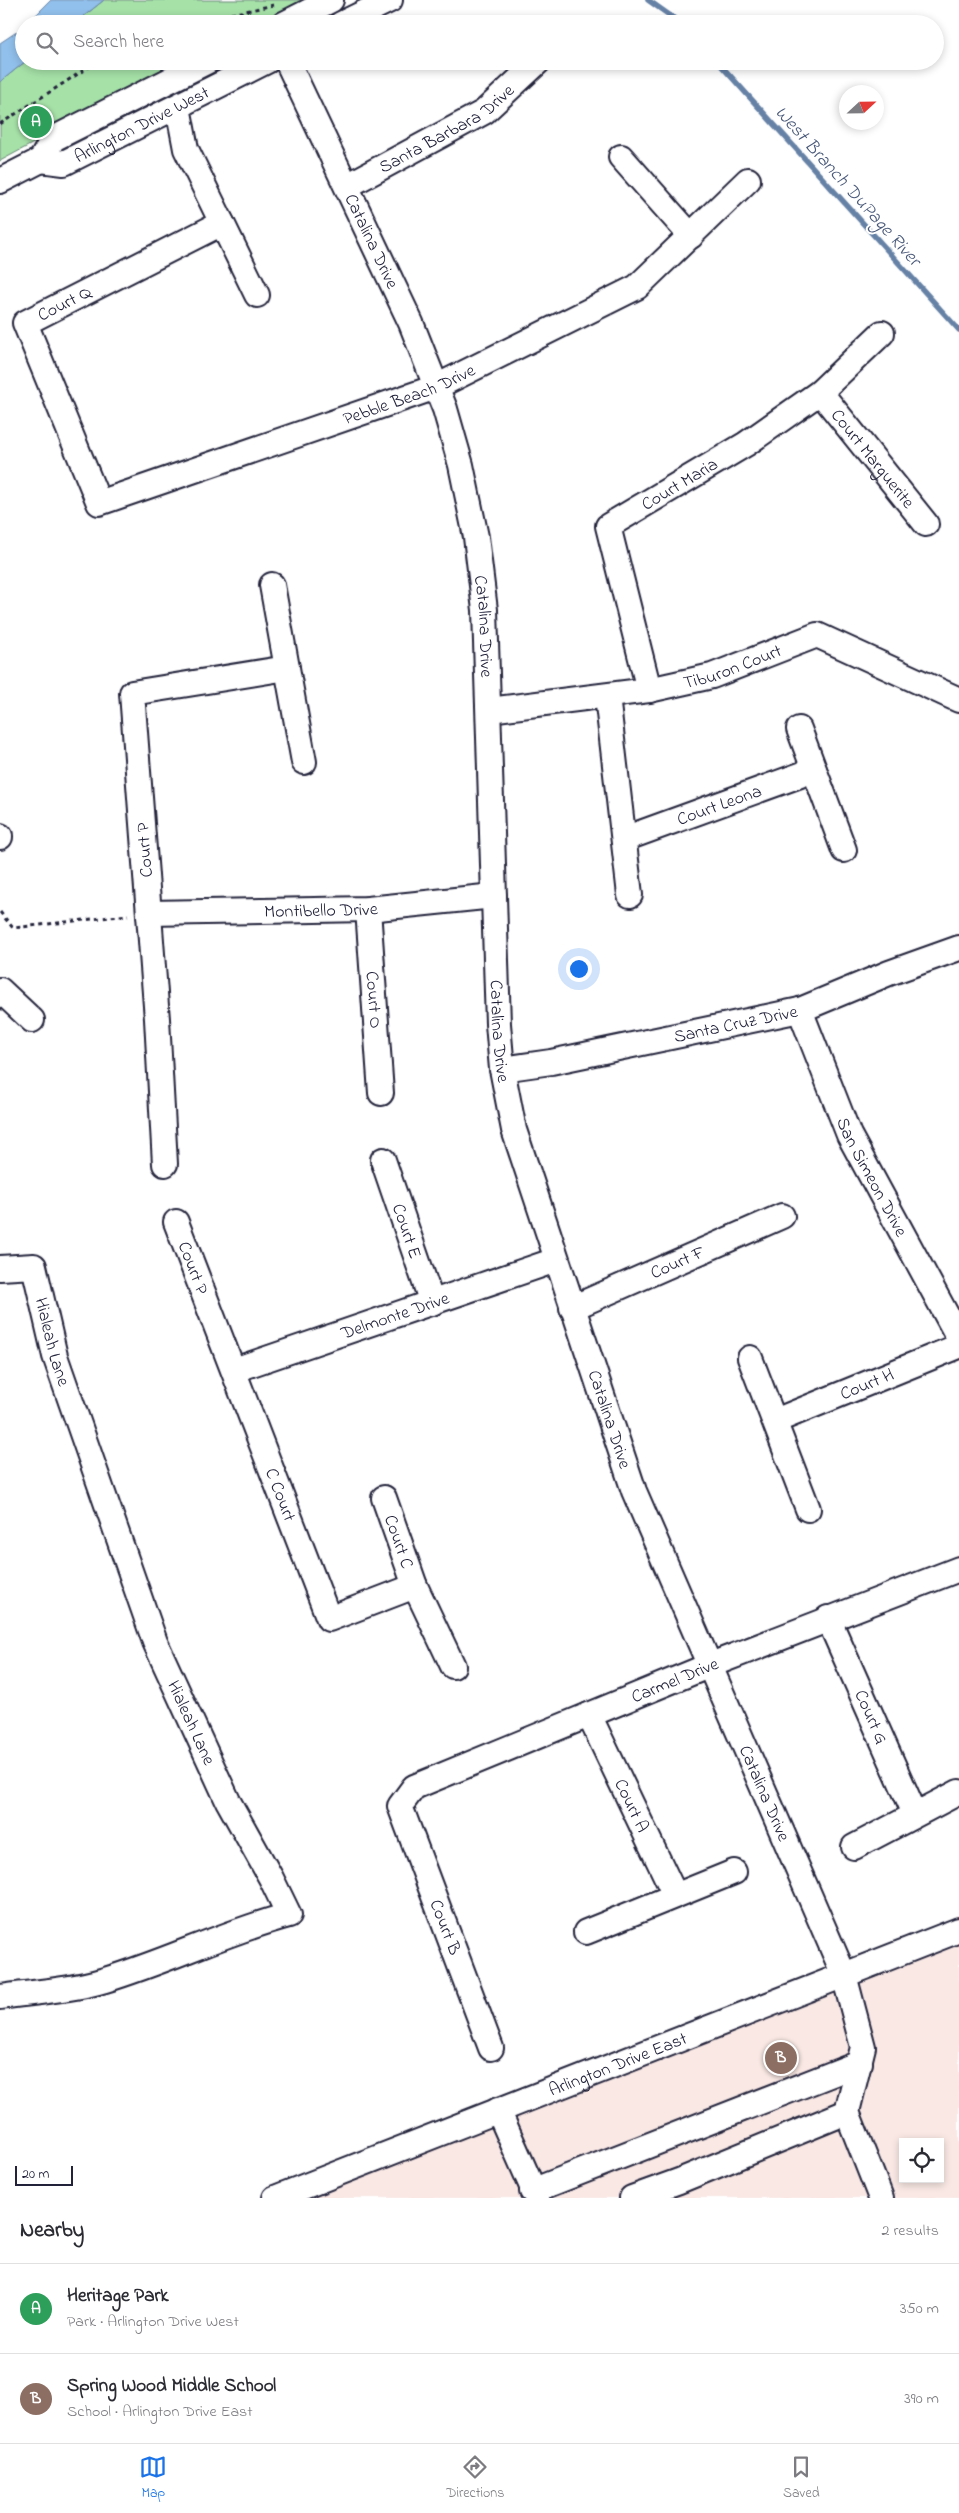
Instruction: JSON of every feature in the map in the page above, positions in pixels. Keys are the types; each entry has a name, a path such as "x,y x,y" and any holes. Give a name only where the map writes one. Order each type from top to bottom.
{"street":[{"path":"280,14 331,0"},
{"path":"359,15 390,0"},
{"name":"Arlington Drive West","path":"190,70 53,138 40,160 64,163 250,70"},
{"name":"Catalina Drive","path":"291,70 411,323 436,387 461,465 476,537 485,610 498,1024 502,1069 519,1150 634,1491 708,1666 844,1975 863,2047 847,2112"},
{"name":"Santa Barbara Drive","path":"347,186 484,112 529,70"},
{"path":"178,107 186,149 257,295"},
{"path":"622,157 691,236"},
{"path":"0,181 40,160"},
{"name":"Pebble Beach Drive","path":"99,503 436,387 637,287 748,180"},
{"name":"Court Q","path":"99,503 25,323 222,223"},
{"name":"Court Maria","path":"648,690 608,526 746,444 820,392 882,333"},
{"name":"Court Marguerite","path":"820,392 926,524"},
{"path":"272,585 304,762"},
{"name":"Tiburon Court","path":"489,710 648,690 712,676 817,635 959,700"},
{"name":"Court P","path":"165,1164 149,913 132,693 287,668"},
{"path":"606,696 630,895"},
{"path":"799,729 844,850"},
{"name":"Court Leona","path":"624,839 814,770"},
{"name":"Montibello Drive","path":"149,913 368,909 494,896"},
{"name":"Court O","path":"368,909 381,1093"},
{"name":"Santa Cruz Drive","path":"502,1069 551,1062 800,1010 959,948"},
{"path":"0,990 32,1020"},
{"name":"San Simeon Drive","path":"800,1010 849,1135 959,1338"},
{"name":"Court E","path":"383,1160 432,1303"},
{"name":"Court F","path":"572,1308 782,1216"},
{"name":"Court P","path":"176,1222 234,1370"},
{"name":"Delmonte Drive","path":"234,1370 556,1260"},
{"name":"Hialeah Lane","path":"0,1268 34,1266 55,1356 155,1642 228,1801 271,1878 289,1915 245,1927 105,1980 66,1989 0,1997"},
{"name":"Court H","path":"775,1421 959,1346"},
{"path":"750,1358 808,1510"},
{"name":"C Court","path":"234,1370 329,1618"},
{"name":"Court C","path":"384,1498 415,1586 453,1666"},
{"name":"Carmel Drive","path":"400,1806 414,1787 828,1618 959,1569"},
{"name":"Court C","path":"329,1618 415,1586"},
{"name":"Court G","path":"828,1618 914,1814"},
{"name":"Court A","path":"589,1715 675,1895"},
{"path":"854,1847 959,1792"},
{"name":"Court B","path":"400,1806 491,2048"},
{"path":"586,1932 734,1872"},
{"name":"Arlington Drive East","path":"275,2198 959,1930"},
{"path":"498,2110 534,2195 860,2063"},
{"path":"632,2198 679,2181 847,2112 882,2198"}],"path":[{"path":"0,124 84,70"},
{"path":"0,912 13,928 149,913"}],"shaded area":[{"path":"959,1940 959,2198 300,2198"}],"green space":[{"path":"104,0 315,0 284,15 85,15"},
{"path":"15,70 169,70 0,161 0,82"}],"water":[{"path":"51,0 104,0 85,15 36,15"},
{"path":"15,33 15,70 0,82 0,43"}],"waterway":[{"name":"West Branch DuPage River","path":"648,0 669,15"},
{"name":"West Branch DuPage River","path":"725,70 959,330"}],"place":[{"name":"Heritage Park","path":"36,122"},
{"name":"Spring Wood Middle School","path":"781,2058"}]}
